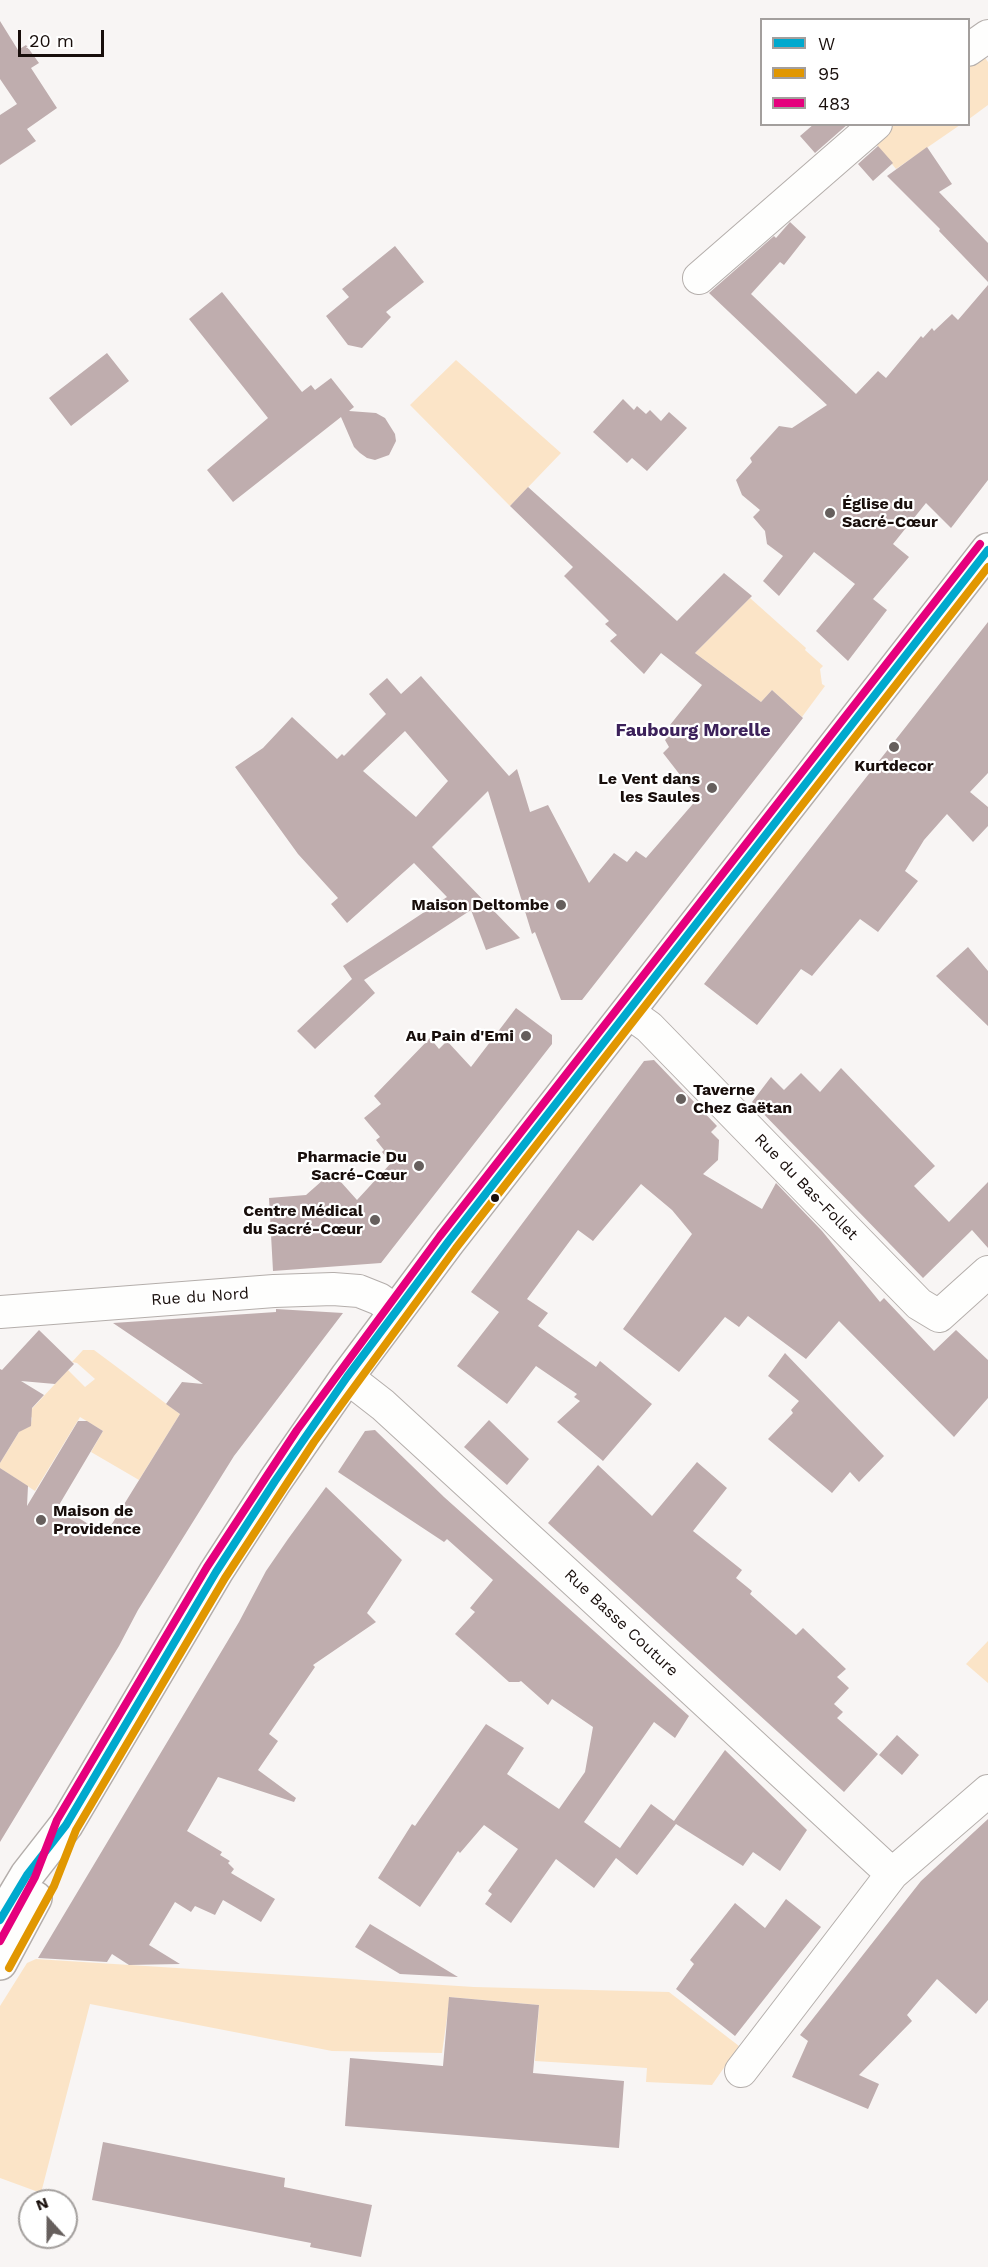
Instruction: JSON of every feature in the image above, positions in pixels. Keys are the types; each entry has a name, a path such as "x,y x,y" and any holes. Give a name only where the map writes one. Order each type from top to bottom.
{"main road":[{"path":"0,1920 27,1875 66,1825 216,1572 347,1377 988,550"},
{"path":"0,1963 45,1881 66,1825"}],"street":[{"path":"970,50 988,36"},
{"path":"699,278 874,126"},
{"name":"Rue du Bas-Follet","path":"628,1012 650,1027 919,1304 939,1316 988,1272"},
{"name":"Rue du Nord","path":"0,1312 262,1292 333,1289 359,1291 379,1299 396,1311"},
{"name":"Rue Basse Couture","path":"347,1377 383,1406 892,1874"},
{"path":"741,2071 892,1874 988,1791"}],"shaded area":[{"path":"983,55 988,62 988,105 970,118 970,65"},
{"path":"892,126 959,126 896,169 876,144 878,136"},
{"path":"456,360 561,453 510,506 410,405"},
{"path":"750,598 823,666 820,669 822,684 825,686 802,717 772,690 761,702 695,653"},
{"path":"83,1350 94,1350 180,1414 139,1480 91,1452 103,1431 80,1417 35,1491 0,1468 0,1463 21,1429 29,1427 32,1418 28,1413 68,1370 85,1387 95,1379 77,1363 72,1362"},
{"path":"988,1641 988,1683 966,1664"},
{"path":"36,1959 474,1987 669,1992 739,2046 712,2085 646,2082 647,2068 535,2061 539,2005 450,1997 442,2053 332,2051 90,2004 42,2189 30,2189 0,2178 0,2006 27,1963"}],"building":[{"path":"0,21 18,50 26,45 39,63 31,68 57,108 27,129 36,141 0,165 0,115 17,104 0,79"},
{"path":"812,126 846,126 815,153 800,136"},
{"path":"878,146 893,163 873,181 858,164"},
{"path":"927,147 952,184 939,192 988,243 988,282 939,231 940,229 887,176"},
{"path":"790,222 806,237 784,265 780,262 751,294 856,394 878,371 886,378 921,336 923,338 932,328 934,331 952,314 958,320 988,285 988,480 951,528 926,503 893,544 909,557 873,599 887,610 848,661 816,631 855,584 814,552 779,596 763,581 783,556 767,544 765,531 753,517 760,510 742,495 736,480 752,462 750,458 779,426 792,428 827,405 709,293 774,236 776,238"},
{"path":"395,246 424,282 386,312 391,317 362,348 348,345 326,316 349,297 342,289"},
{"path":"222,292 302,392 311,385 315,390 331,378 354,407 349,411 376,413 385,418 395,434 396,441 389,455 375,460 360,453 354,447 341,417 233,502 207,470 268,418 189,319"},
{"path":"107,353 129,381 71,426 49,398"},
{"path":"623,399 634,410 637,406 646,414 650,410 661,421 669,412 687,428 647,471 632,458 627,463 593,432"},
{"path":"528,487 677,621 724,573 752,596 695,653 761,702 772,690 803,718 582,1000 561,1000 535,932 532,934 488,791 432,847 520,938 486,950 471,910 364,980 375,993 315,1049 297,1031 352,979 343,966 447,897 414,863 347,923 331,904 338,898 298,854 235,767 263,748 292,717 337,759 342,754 344,756 386,714 369,694 387,678 401,694 421,676 509,776 517,769 530,812 548,805 589,883 614,853 627,862 636,851 646,858 698,798 663,753 669,747 665,740 674,730 670,725 702,685 661,653 644,674 610,641 617,635 605,624 609,621 564,576 573,567 510,506","holes":["405,731 448,781 416,817 363,771"]},
{"path":"988,622 988,773 970,792 988,807 988,826 973,842 947,814 924,840 905,871 918,881 878,932 860,919 812,976 801,969 757,1025 704,984"},
{"path":"968,947 988,971 988,1026 936,976"},
{"path":"516,1008 552,1035 552,1044 381,1263 273,1271 269,1198 306,1195 332,1172 357,1200 391,1163 376,1140 380,1137 364,1118 381,1104 374,1096 430,1038 439,1049 447,1041 471,1067"},
{"path":"654,1060 717,1126 711,1132 719,1140 718,1160 703,1174 762,1209 776,1183 822,1231 880,1302 884,1298 934,1351 956,1330 988,1360 988,1398 954,1437 839,1321 806,1359 748,1316 739,1327 725,1317 679,1372 623,1329 692,1234 672,1210 641,1184 593,1241 578,1230 527,1299 548,1313 538,1326 596,1367 600,1361 652,1404 603,1461 557,1422 580,1401 574,1397 577,1394 536,1366 507,1404 457,1366 499,1312 471,1292 644,1061"},
{"path":"841,1068 935,1166 914,1186 949,1222 988,1182 988,1248 972,1230 923,1278 752,1102 771,1077 784,1090 801,1073 820,1092"},
{"path":"276,1309 343,1313 234,1456 138,1610 119,1646 0,1842 0,1468 28,1486 27,1506 78,1421 87,1421 103,1431 59,1505 105,1535 180,1414 166,1404 182,1382 203,1384 113,1323 276,1312"},
{"path":"39,1330 74,1364 55,1384 21,1381 44,1395 32,1408 31,1426 19,1432 0,1463 0,1369 2,1370"},
{"path":"785,1353 884,1456 859,1482 850,1472 832,1493 768,1439 793,1413 791,1410 799,1401 768,1376"},
{"path":"489,1420 529,1459 507,1485 464,1447"},
{"path":"375,1430 444,1497 689,1716 675,1738 654,1722 584,1822 620,1848 651,1804 674,1821 725,1750 807,1830 780,1871 753,1852 743,1866 676,1824 637,1875 616,1858 594,1888 556,1859 511,1923 485,1904 492,1894 488,1891 518,1849 484,1825 460,1853 458,1851 420,1907 378,1878 412,1824 415,1826 486,1724 524,1748 507,1774 559,1809 585,1772 593,1727 552,1699 548,1705 521,1681 509,1682 455,1634 475,1612 470,1608 493,1580 447,1539 444,1542 338,1472 365,1431"},
{"path":"697,1462 727,1488 693,1531 742,1570 736,1578 752,1591 750,1594 796,1635 803,1628 846,1669 837,1677 849,1688 834,1704 843,1712 837,1718 878,1754 844,1792 548,1523 598,1465 652,1516"},
{"path":"326,1487 402,1560 367,1613 376,1622 313,1665 315,1667 269,1734 278,1741 258,1770 296,1798 294,1802 218,1777 187,1831 222,1852 220,1855 230,1861 228,1863 234,1869 231,1873 275,1899 261,1922 223,1900 215,1915 195,1906 191,1912 175,1902 149,1945 180,1964 129,1965 112,1954 107,1962 38,1958 239,1622 266,1571"},
{"path":"897,1735 919,1755 902,1775 879,1755"},
{"path":"988,1819 988,2000 976,2014 937,1979 907,2015 912,2021 859,2075 879,2084 868,2109 792,2077 808,2041 800,2035 921,1881"},
{"path":"786,1899 821,1927 735,2036 676,1989 694,1964 690,1960 735,1903 765,1928"},
{"path":"370,1924 458,1977 400,1974 355,1947"},
{"path":"449,1997 539,2005 533,2073 624,2081 619,2148 345,2126 350,2058 443,2066"},
{"path":"103,2142 285,2178 284,2187 372,2205 361,2257 310,2247 311,2243 92,2200"}],"transit line":[{"name":"483","path":"0,1941 35,1877 57,1820 207,1567 297,1430 440,1236 980,544"},
{"name":"W","path":"0,1920 27,1875 66,1825 216,1572 347,1377 448,1242 988,550"},
{"name":"95","path":"9,1968 54,1886 76,1830 225,1578 314,1442 456,1248 988,567"}],"place":[{"name":"Église du Sacré-Cœur","path":"830,513"},
{"name":"Kurtdecor","path":"894,747"},
{"name":"Le Vent dans les Saules","path":"712,788"},
{"name":"Maison Deltombe","path":"561,905"},
{"name":"Au Pain d'Emi","path":"526,1036"},
{"name":"Taverne Chez Gaëtan","path":"681,1099"},
{"name":"Pharmacie Du Sacré-Cœur","path":"419,1166"},
{"name":"Centre Médical du Sacré-Cœur","path":"375,1220"},
{"name":"Maison de Providence","path":"41,1520"}],"district":[{"name":"Faubourg Morelle","path":"693,731"}]}
